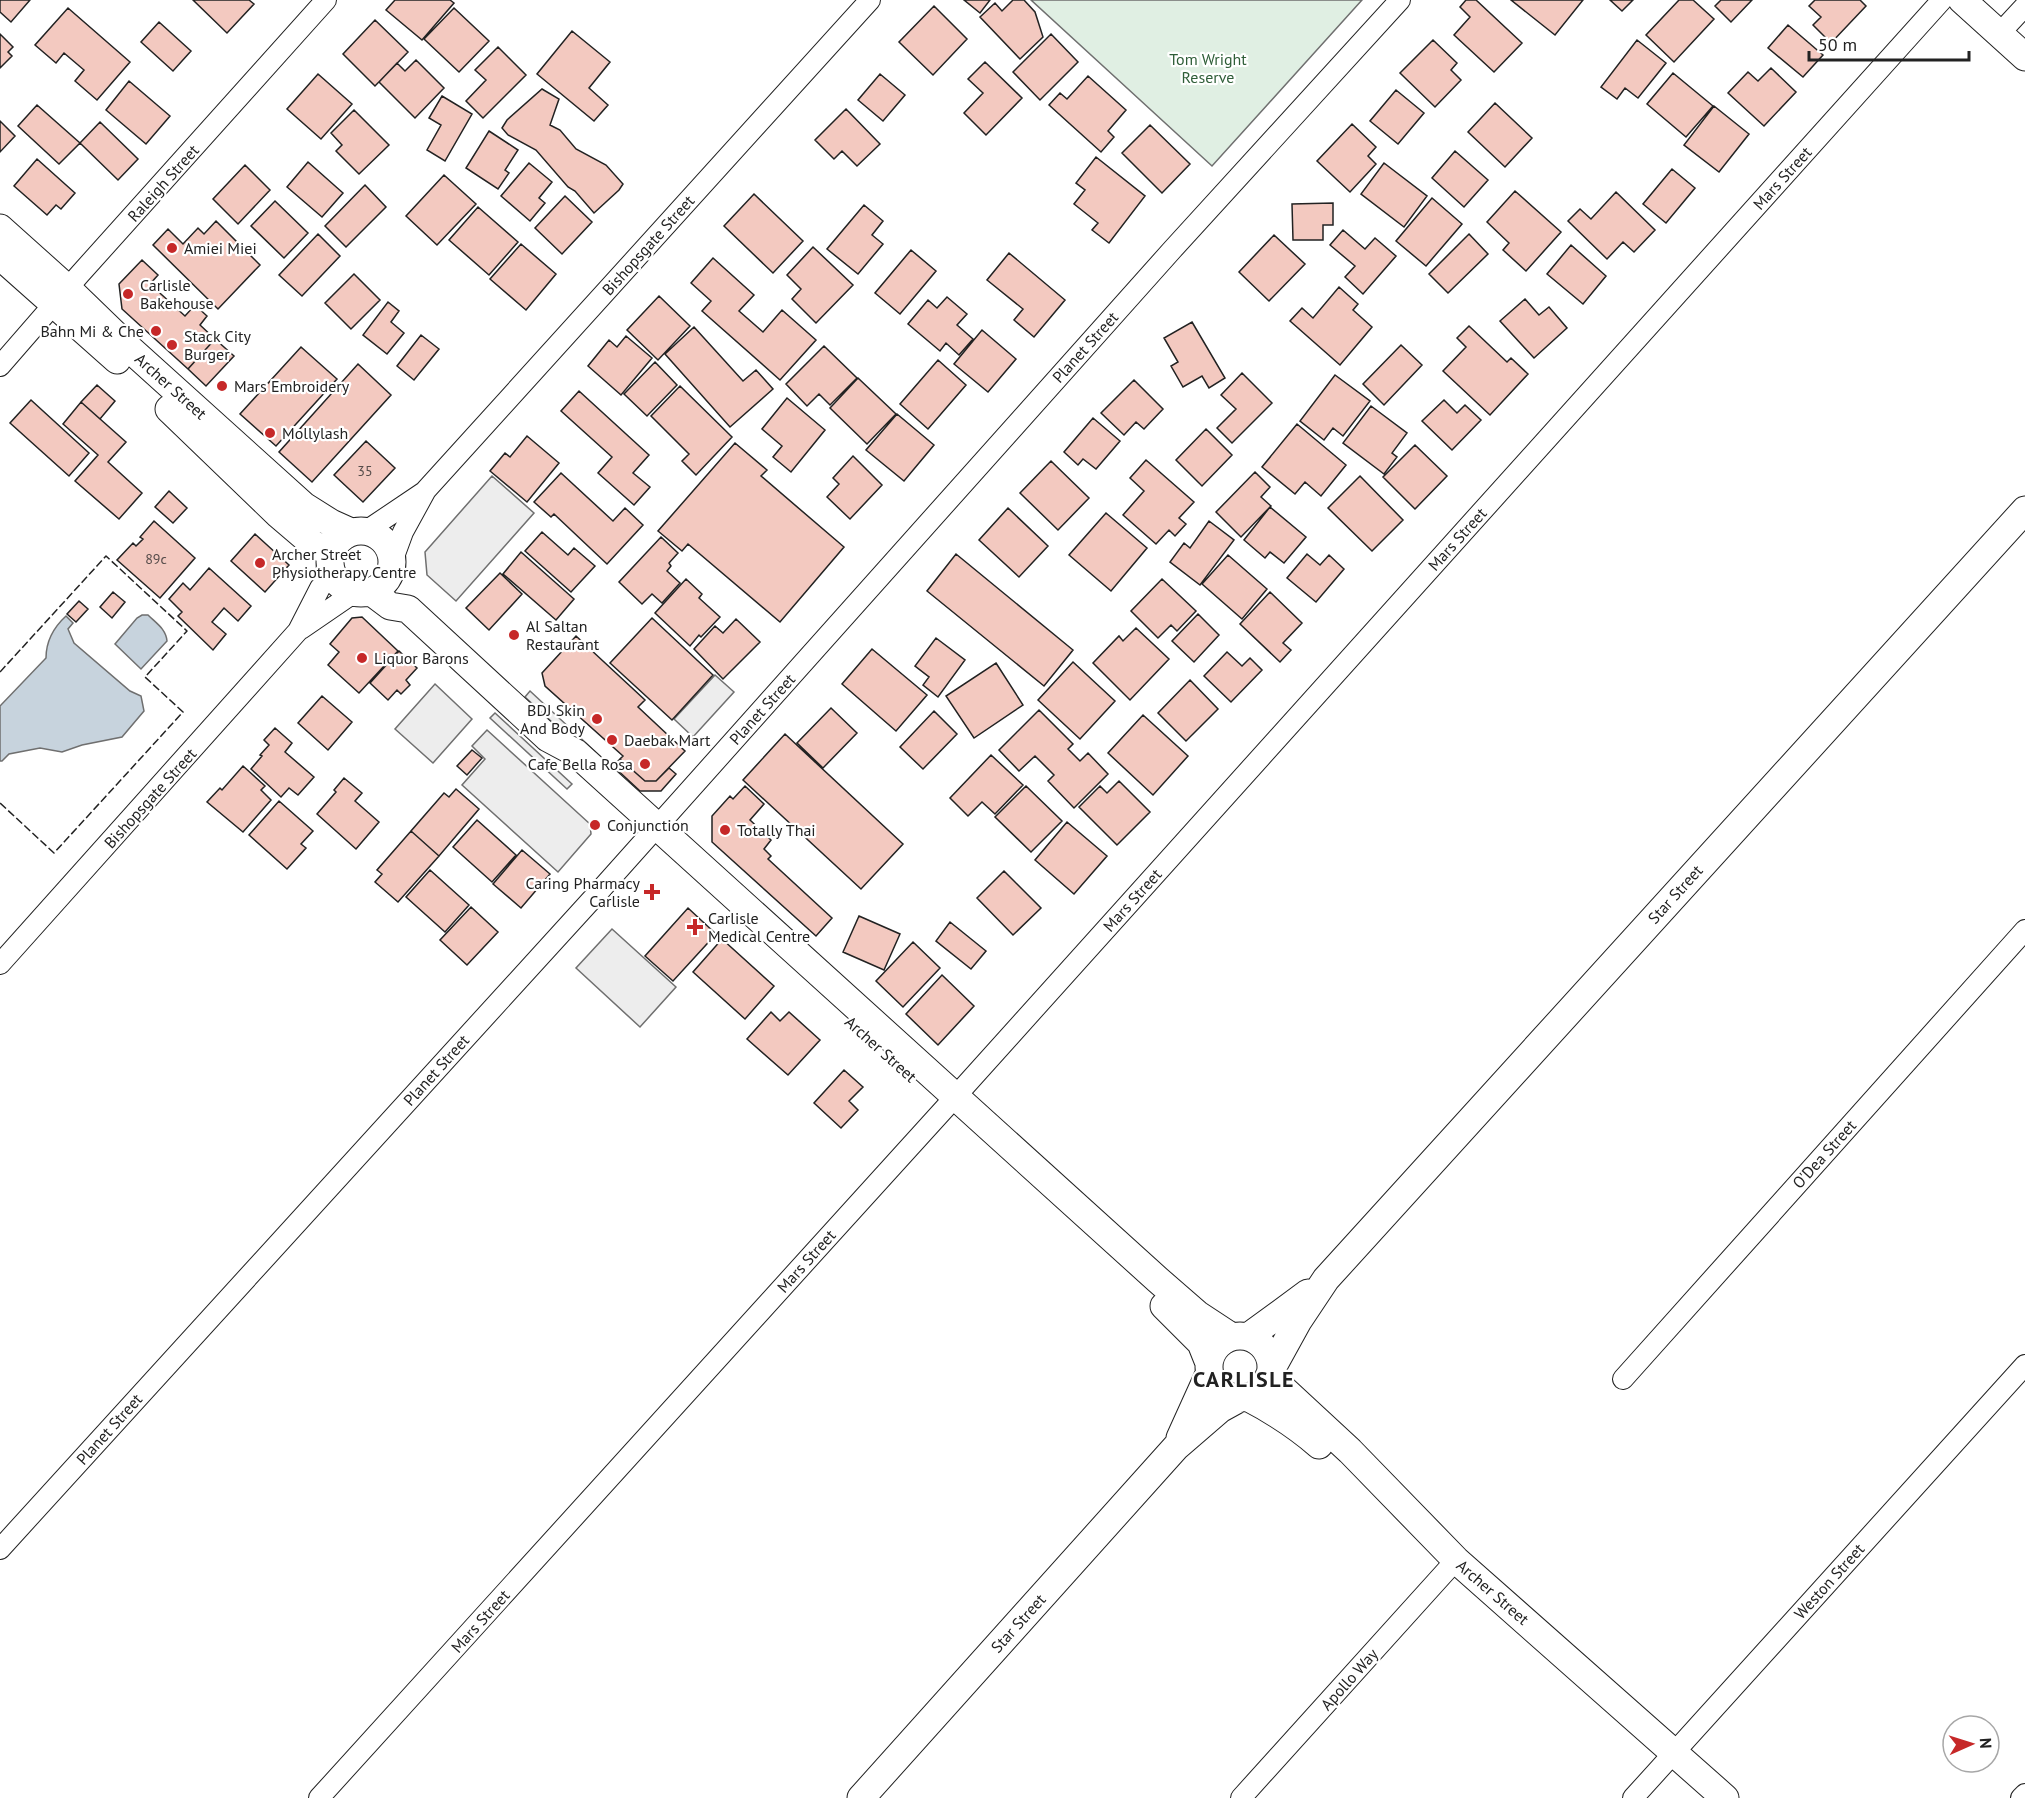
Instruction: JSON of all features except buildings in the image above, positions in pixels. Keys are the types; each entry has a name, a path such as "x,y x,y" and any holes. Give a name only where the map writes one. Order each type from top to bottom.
{"main road":[{"path":"1962,0 2025,57"},
{"name":"Archer Street","path":"0,228 120,362 332,563"},
{"name":"Archer Street","path":"0,256 61,297 131,350 304,506 331,524 358,531"},
{"name":"Star Street","path":"1240,1337 1265,1327 1326,1279 2025,510"},
{"path":"358,531 379,537 388,548 391,567 379,586 362,592 346,588 338,582 332,563 339,539 358,531"},
{"name":"Archer Street","path":"391,567 403,590 408,609 548,738 564,766 652,833 951,1102 1197,1314 1240,1337"},
{"name":"Archer Street","path":"362,592 390,606 408,609"},
{"name":"Archer Street","path":"951,1102 1180,1321 1201,1344 1209,1368"},
{"name":"Star Street","path":"1270,1373 1284,1345 1326,1279"},
{"path":"1240,1337 1258,1342 1270,1359 1270,1373 1264,1386 1257,1393 1243,1398 1220,1392 1214,1384 1209,1368 1216,1346 1240,1337"},
{"name":"Star Street","path":"1176,1447 1209,1368"},
{"name":"Archer Street","path":"1270,1373 1350,1451 1452,1565"},
{"name":"Archer Street","path":"1243,1398 1278,1413 1299,1428 1669,1758 1725,1798"},
{"name":"Star Street","path":"861,1798 1176,1447 1220,1409 1243,1398"},
{"name":"Archer Street","path":"1669,1758 1701,1798"}],"street":[{"name":"Raleigh Street","path":"0,366 326,0"},
{"name":"Bishopsgate Street","path":"391,567 404,532 426,490 870,0"},
{"name":"Planet Street","path":"0,1549 652,833 1172,250 1400,0"},
{"name":"Mars Street","path":"320,1798 951,1102 1942,0"},
{"path":"1999,34 2025,6"},
{"name":"Bishopsgate Street","path":"358,531 426,490"},
{"name":"Bishopsgate Street","path":"0,964 298,631 332,563"},
{"name":"Bishopsgate Street","path":"298,631 362,592"},
{"name":"O'Dea Street","path":"1623,1379 2025,930"},
{"name":"Weston Street","path":"1633,1798 2025,1365"},
{"name":"Apollo Way","path":"1241,1798 1452,1565"},
{"path":"2021,1798 2025,1794"}],"green space":[{"name":"Tom Wright Reserve","path":"1031,0 1362,0 1212,166"}],"shaded area":[{"path":"492,476 534,513 456,601 427,575 425,552"},
{"path":"142,615 148,615 160,626 167,641 141,669 115,644"},
{"path":"66,616 73,623 68,629 74,643 130,691 141,696 144,711 122,737 82,745 62,752 40,748 9,754 0,761 0,706 46,658 47,646 52,635"},
{"path":"715,675 734,692 693,737 674,719"},
{"path":"435,684 472,719 433,763 395,729"},
{"path":"530,691 600,756 595,762 525,697"},
{"path":"495,713 572,784 567,789 490,718"},
{"path":"487,730 590,824 591,834 558,872 462,785 485,759 472,746"},
{"path":"612,929 676,987 640,1027 576,968"}],"fence":[{"path":"0,672 106,556 187,631 145,677 183,712 54,853 0,803"}],"place":[{"name":"Amiei Miei","path":"172,248"},
{"name":"Carlisle Bakehouse","path":"128,294"},
{"name":"Bahn Mi & Che","path":"156,331"},
{"name":"Stack City Burger","path":"172,345"},
{"name":"Mars Embroidery","path":"222,386"},
{"name":"Mollylash","path":"270,433"},
{"name":"Archer Street Physiotherapy Centre","path":"260,563"},
{"name":"Al Saltan Restaurant","path":"514,635"},
{"name":"Liquor Barons","path":"362,658"},
{"name":"BDJ Skin And Body","path":"597,719"},
{"name":"Daebak Mart","path":"612,740"},
{"name":"Cafe Bella Rosa","path":"645,764"},
{"name":"Conjunction","path":"595,825"},
{"name":"Totally Thai","path":"725,830"},
{"name":"Caring Pharmacy Carlisle","path":"652,892"},
{"name":"Carlisle Medical Centre","path":"695,927"}],"district":[{"name":"CARLISLE","path":"1244,1379"}]}
